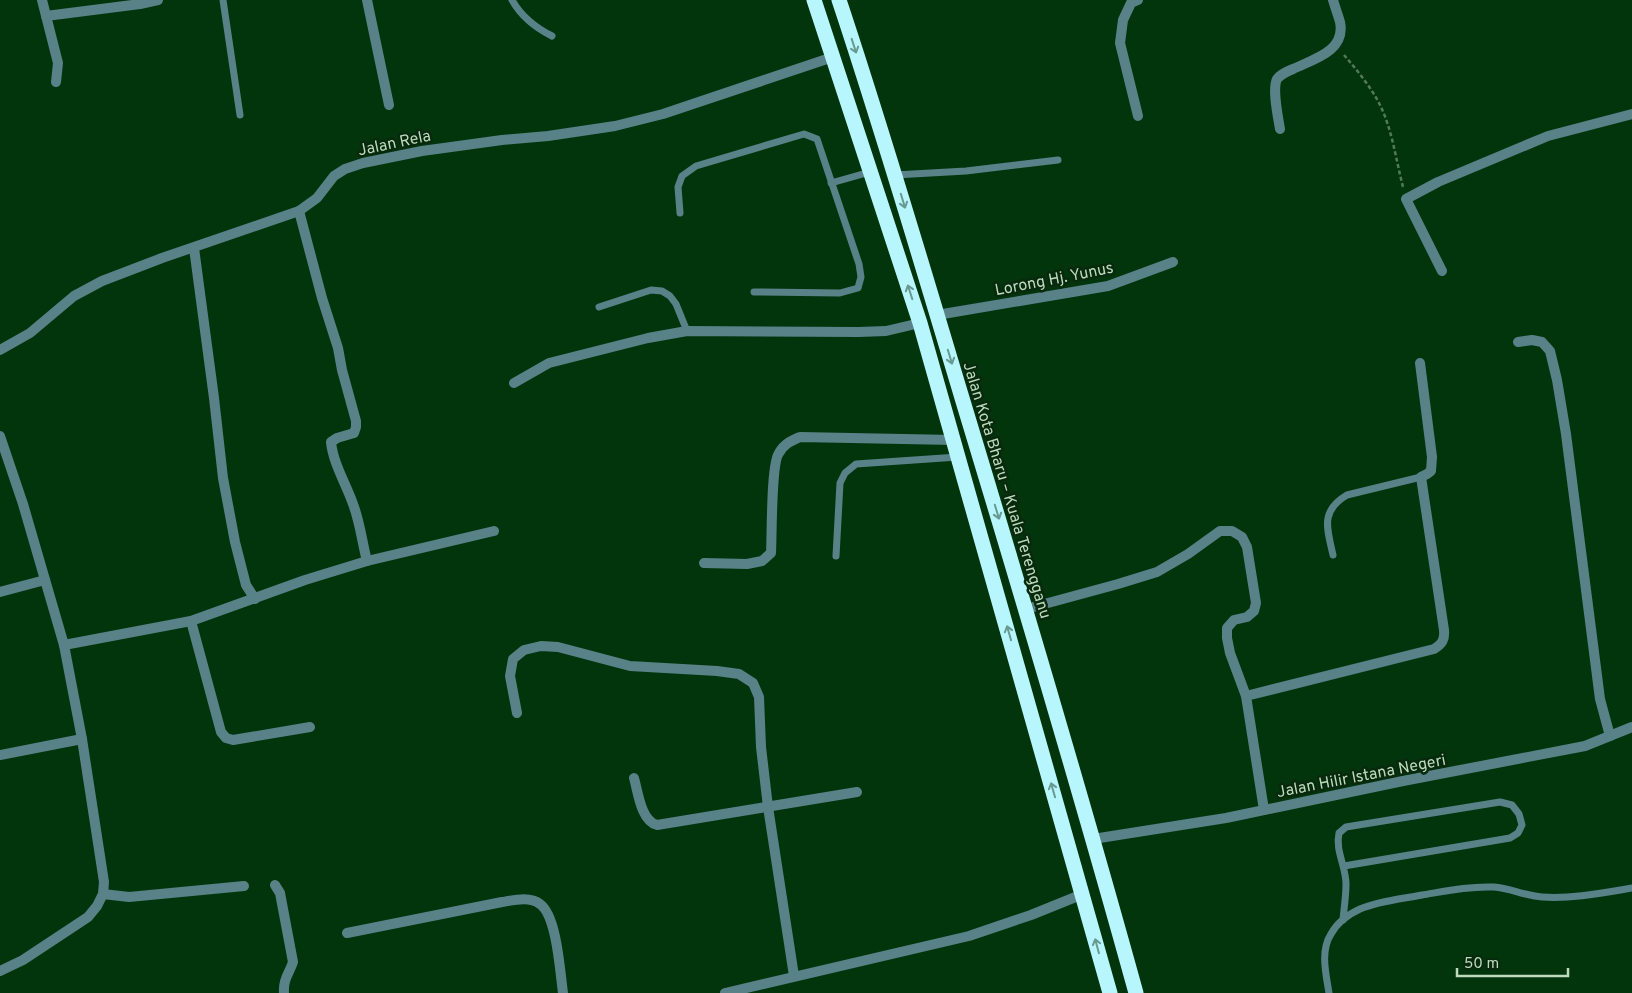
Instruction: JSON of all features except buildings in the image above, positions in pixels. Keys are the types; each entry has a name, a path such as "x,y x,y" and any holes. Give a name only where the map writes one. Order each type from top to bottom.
{"highway":[{"path":"814,0 920,323 1110,993"},
{"name":"Jalan Kota Bharu – Kuala Terengganu","path":"839,0 875,108 1026,608 1136,993"}],"street":[{"path":"42,0 58,63 56,82"},
{"path":"46,16 158,0"},
{"path":"367,0 389,105"},
{"path":"1138,0 1131,3 1123,20 1120,43 1138,116"},
{"path":"1280,129 1275,89 1277,80 1284,73 1326,54 1336,46 1340,36 1340,24 1333,0"},
{"name":"Jalan Rela","path":"0,350 30,333 74,296 102,281 162,258 299,211 316,198 334,176 345,169 363,163 422,151 615,126 663,114 833,56"},
{"path":"1442,271 1406,199 1438,182 1548,136 1632,114"},
{"path":"299,211 322,298 338,348 356,420 354,433 337,438 331,442 335,458 354,506 367,561"},
{"path":"194,248 223,478 235,542 246,585 255,599"},
{"name":"Lorong Hj. Yunus","path":"937,315 1108,286 1173,262"},
{"path":"514,383 548,363 648,338 688,331 859,332 886,331 920,323"},
{"path":"1518,342 1532,340 1542,342 1550,351 1557,380 1566,434 1600,700 1610,736"},
{"path":"1246,696 1434,649 1441,644 1444,630 1421,477 1431,471 1432,457 1420,363"},
{"path":"0,436 23,504 64,645 82,739 104,882 103,894 97,906 88,917 22,960 0,971"},
{"path":"704,563 747,564 762,561 771,553 774,469 777,454 786,444 800,437 954,440"},
{"path":"64,645 191,621 305,580 367,561 494,531"},
{"path":"1026,608 1157,572 1188,554 1220,531 1232,531 1242,537 1247,547 1256,603 1254,611 1246,617 1234,620 1227,628 1227,638 1230,653 1246,696 1264,810"},
{"path":"0,592 45,580"},
{"path":"191,621 221,732 226,738 233,740 310,727"},
{"path":"517,714 510,676 513,659 524,650 541,646 558,647 630,666 738,674 753,683 759,697 761,747 768,807 794,976"},
{"name":"Jalan Hilir Istana Negeri","path":"1093,839 1264,810 1585,746 1632,727"},
{"path":"0,755 82,739"},
{"path":"634,778 645,816 651,823 658,824 857,792"},
{"path":"275,885 280,893 293,962 285,978 284,993"},
{"path":"103,894 129,898 244,886"},
{"path":"724,993 969,936 1031,915 1083,894"},
{"path":"347,933 523,899 540,904 549,914 556,942 563,993"}],"lane":[{"path":"223,0 240,115"},
{"path":"512,0 517,9 528,20 540,30 552,36"},
{"path":"680,213 678,187 682,176 696,166 804,134 816,139 859,264 861,277 858,288 840,293 754,292"},
{"path":"895,174 966,171 1058,160"},
{"path":"831,184 871,172"},
{"path":"598,307 651,290 662,291 670,296 676,304 688,331"},
{"path":"836,556 840,483 845,473 856,464 958,457"},
{"path":"1333,555 1327,522 1330,510 1337,500 1347,495 1421,477"},
{"path":"1343,920 1346,884 1344,866 1337,841 1339,834 1346,828 1500,802 1512,805 1519,814 1522,825 1518,833 1510,838 1344,866"},
{"path":"1329,993 1325,963 1326,947 1331,934 1343,920 1358,910 1380,902 1471,887 1496,887 1540,897 1594,895 1632,888"}],"path":[{"path":"1336,46 1352,65 1379,104 1388,126 1406,199"}]}
